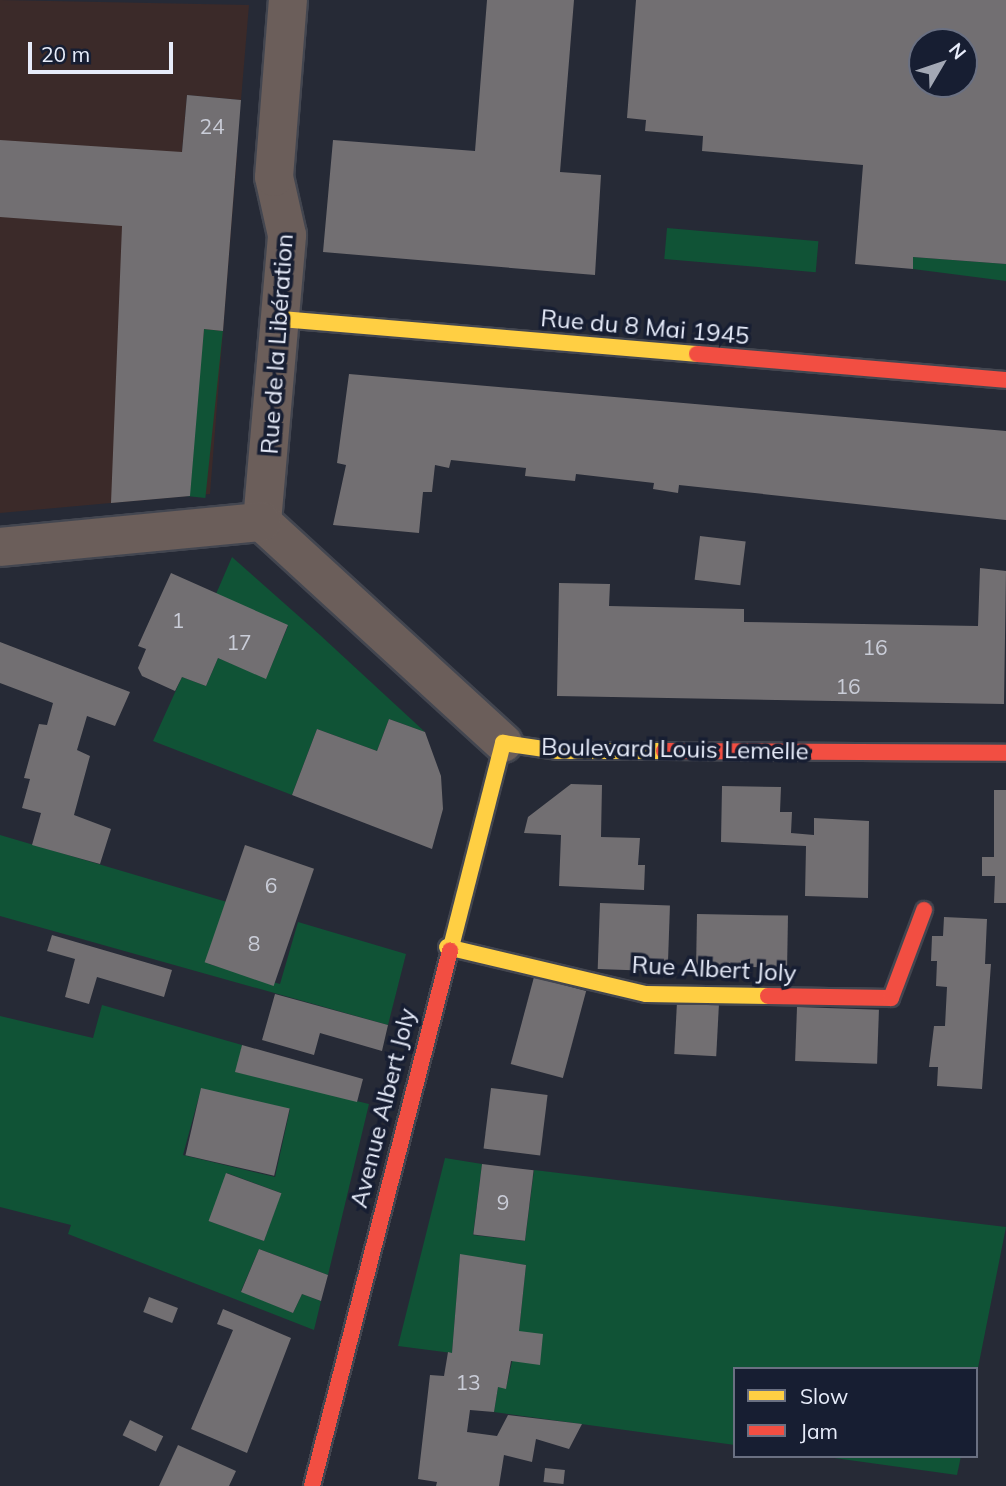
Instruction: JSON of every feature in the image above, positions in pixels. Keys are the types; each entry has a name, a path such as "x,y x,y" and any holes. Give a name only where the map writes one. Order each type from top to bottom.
{"street":[{"name":"Rue de la Libération","path":"262,522 287,235 274,177 288,0"},
{"name":"Rue du 8 Mai 1945","path":"280,319 1006,380"},
{"path":"0,547 262,522 503,743"},
{"name":"Boulevard Louis Lemelle","path":"503,743 558,751 1006,753"},
{"name":"Avenue Albert Joly","path":"312,1486 447,947 503,743"},
{"name":"Rue Albert Joly","path":"447,947 646,994 891,998 923,910"}],"shaded area":[{"path":"0,0 249,5 241,100 187,95 182,151 237,155 210,494 0,513"}],"green space":[{"path":"667,228 818,241 816,272 664,259"},
{"path":"913,257 1006,264 1006,281 913,269"},
{"path":"204,329 223,331 205,498 186,496"},
{"path":"232,557 425,732 389,719 377,751 317,729 292,795 153,741 182,677 206,686 218,658 266,678 288,626 216,594"},
{"path":"0,835 227,902 209,964 280,984 298,922 406,954 388,1025 0,916"},
{"path":"102,1005 242,1045 236,1072 369,1104 328,1275 259,1249 241,1291 293,1313 302,1294 321,1301 314,1330 68,1234 71,1225 0,1207 0,1016 93,1038","holes":["201,1089 290,1109 275,1177 183,1155","227,1173 281,1193 264,1241 209,1221"]},
{"path":"445,1158 482,1164 473,1235 525,1241 534,1170 1006,1227 978,1368 733,1367 733,1445 494,1412 498,1387 506,1388 519,1331 526,1265 460,1255 452,1353 398,1346"},
{"path":"834,1458 961,1458 957,1475"}],"building":[{"path":"487,0 574,0 560,172 601,175 595,275 323,252 333,140 475,151"},
{"path":"636,0 1006,0 1006,264 913,257 913,269 855,264 863,165 702,151 703,136 645,131 646,120 627,118"},
{"path":"187,95 241,100 223,331 204,329 190,496 111,503 122,226 0,217 0,140 182,152"},
{"path":"349,374 1006,431 1006,520 679,485 678,493 653,489 654,483 576,474 575,481 525,476 526,468 451,460 449,468 435,465 432,492 423,492 419,533 333,525 346,465 337,463"},
{"path":"700,536 746,542 740,585 695,580"},
{"path":"980,568 1006,571 1004,704 557,696 559,583 610,584 609,606 744,609 744,622 978,626"},
{"path":"171,573 288,625 266,679 218,658 206,686 182,677 175,691 142,676 138,668 146,649 138,646"},
{"path":"0,642 130,692 115,726 87,716 77,750 90,756 74,815 111,829 100,864 32,845 41,813 22,808 30,779 24,778 39,724 47,725 53,703 0,683"},
{"path":"389,719 425,732 441,776 443,809 432,849 292,795 317,729 377,751"},
{"path":"571,784 602,785 601,837 640,838 638,865 645,865 644,890 559,886 561,835 524,833 528,817"},
{"path":"722,786 781,787 780,812 792,812 791,833 814,835 814,818 869,821 868,898 805,896 806,846 721,842"},
{"path":"994,790 1006,790 1006,903 994,903 995,876 982,876 982,857 994,857"},
{"path":"245,845 314,869 274,986 205,962"},
{"path":"600,903 670,905 668,971 598,969"},
{"path":"697,914 788,916 787,968 696,966"},
{"path":"944,917 987,919 985,964 991,964 982,1089 937,1086 938,1067 929,1067 934,1026 945,1026 947,987 936,986 937,961 931,961 932,936 943,936"},
{"path":"52,935 172,970 164,997 97,977 89,1004 65,997 75,959 47,951"},
{"path":"534,977 586,991 563,1078 511,1064"},
{"path":"275,994 388,1025 382,1051 320,1033 314,1055 262,1040"},
{"path":"677,1002 719,1004 716,1056 674,1054"},
{"path":"797,1007 879,1010 877,1064 795,1061"},
{"path":"242,1045 363,1079 357,1102 235,1072"},
{"path":"201,1088 290,1108 274,1176 185,1155"},
{"path":"491,1088 548,1095 540,1155 484,1149"},
{"path":"482,1164 534,1170 525,1241 473,1234"},
{"path":"226,1173 281,1193 264,1241 209,1221"},
{"path":"259,1249 328,1275 321,1301 302,1294 293,1313 241,1292"},
{"path":"460,1254 526,1265 519,1331 543,1334 540,1365 511,1361 506,1389 498,1387 494,1412 470,1410 467,1432 497,1436 508,1415 582,1424 569,1449 536,1439 532,1462 504,1455 499,1486 436,1486 437,1482 418,1479 430,1375 444,1376 448,1352 452,1353"},
{"path":"149,1297 178,1308 172,1323 143,1312"},
{"path":"223,1309 291,1338 247,1453 191,1429 233,1330 217,1324"},
{"path":"130,1420 163,1436 156,1451 123,1435"},
{"path":"178,1445 236,1471 229,1486 159,1486"},
{"path":"545,1468 565,1470 563,1484 544,1482"}],"traffic: slow":[{"path":"280,319 697,354"},
{"path":"450,951 503,743 558,751 664,751"},
{"path":"447,947 646,994 768,996"}],"traffic: jam":[{"path":"697,354 1006,380"},
{"path":"664,751 1006,753"},
{"path":"768,996 891,998 924,910"},
{"path":"312,1486 450,951"}]}
